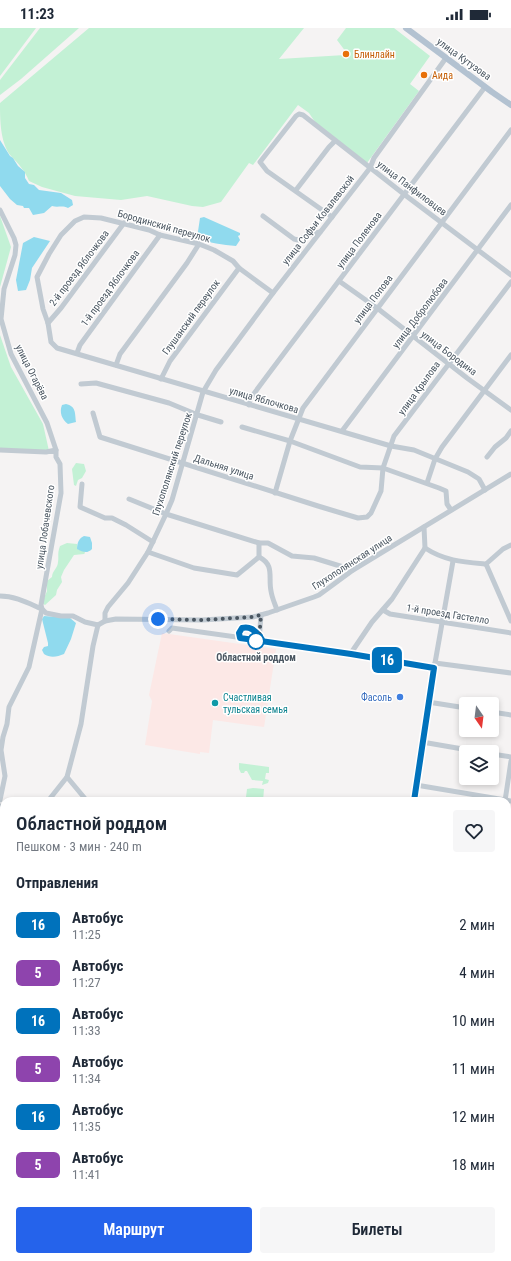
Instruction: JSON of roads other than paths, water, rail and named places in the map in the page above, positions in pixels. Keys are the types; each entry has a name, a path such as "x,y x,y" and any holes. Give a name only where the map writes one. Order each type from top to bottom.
{"main road":[{"name":"улица Кутузова","path":"406,28 511,105"}],"street":[{"name":"улица Софьи Ковалевской","path":"203,392 216,370 273,293 370,168 374,158 446,58"},
{"name":"улица Поленова","path":"249,405 250,399 262,382 320,308 485,87"},
{"name":"улица Панфиловцев","path":"296,190 267,171 260,162 299,114 303,115 405,195 511,275"},
{"name":"улица Попова","path":"275,493 290,441 303,408 511,130"},
{"path":"332,217 296,190 335,141"},
{"name":"улица Добролюбова","path":"342,432 511,205"},
{"name":"улица Огарёва","path":"0,210 16,245 4,289 1,319 11,354 35,397 47,423 56,450"},
{"path":"263,216 298,240 320,232"},
{"name":"Бородинский переулок","path":"48,323 43,310 37,277 56,241 75,221 84,217 101,218 124,223 149,230 160,235 199,244 214,250 233,262 273,293"},
{"name":"2-й проезд Яблочкова","path":"48,323 61,308 124,223"},
{"name":"1-й проезд Яблочкова","path":"77,353 80,345 160,235"},
{"path":"116,365 120,354 188,263 199,244"},
{"name":"Глушанский переулок","path":"161,379 170,361 239,268"},
{"name":"улица Бородина","path":"339,281 511,410"},
{"name":"улица Крылова","path":"367,517 371,513 381,491 384,468 394,436 511,282"},
{"name":"улица Яблочкова","path":"48,323 51,342 55,347 342,432 391,446 414,450 468,472 479,479 485,490"},
{"path":"427,483 435,459 442,447 511,355"},
{"path":"81,384 96,383 169,404 221,422"},
{"name":"Глухополянский переулок","path":"105,621 105,613 108,607 128,583 148,552 172,500 198,415 203,392"},
{"name":"Дальняя улица","path":"93,413 100,438 358,518 367,517"},
{"path":"242,427 290,441 360,467 384,468 427,483 446,491 447,504 451,510"},
{"path":"486,457 506,438 511,431"},
{"path":"0,450 46,452 56,450"},
{"name":"улица Лобачевского","path":"1,797 5,776 1,750 9,707 29,667 44,611 41,605 61,493 60,464 56,457 56,450"},
{"name":"Глухополянская улица","path":"98,625 105,621 116,619 202,620 253,617 277,610 318,595 353,570 511,474"},
{"path":"82,484 80,507 105,518 112,518 153,542"},
{"path":"129,499 166,514 259,543 268,543 292,556 314,558 353,570"},
{"path":"351,654 425,548 424,527"},
{"path":"259,543 259,557"},
{"path":"425,548 452,561 486,564 503,549 511,545"},
{"path":"148,552 194,568 237,575 259,557"},
{"path":"259,557 270,567 271,591 277,610"},
{"path":"414,797 428,702 443,623 452,561"},
{"path":"486,564 511,621"},
{"path":"0,596 6,596 24,601 44,611 61,616 73,616 86,622 98,625 93,646 81,724 67,778 51,797"},
{"name":"1-й проезд Гастелло","path":"383,610 390,614 511,633"},
{"path":"259,641 261,615"},
{"path":"169,631 172,628 351,654 511,674"},
{"path":"428,702 459,707"},
{"path":"499,713 511,715"},
{"path":"422,742 459,748"},
{"path":"499,755 511,757"},
{"path":"507,797 511,761"},
{"path":"67,778 84,797"},
{"path":"416,785 484,797"}],"water":[{"path":"0,140 10,156 25,172 25,178 29,184 34,185 39,190 61,193 72,200 73,205 68,208 52,206 44,213 33,215 29,208 24,208 23,206 17,205 10,199 0,186"},
{"path":"204,217 240,233 238,236 240,240 236,246 216,244 197,238 200,218"},
{"path":"34,237 50,241 32,268 30,280 26,290 18,291 16,280 23,243"},
{"path":"66,404 72,406 75,413 76,422 68,424 63,418 61,408 62,405"},
{"path":"84,536 90,537 92,543 92,549 87,552 77,549 79,541"},
{"path":"44,616 70,618 76,623 64,654 54,657 44,654 42,650 44,647 48,646 48,643 42,619"}],"place":[{"name":"Блинлайн","path":"346,54"},
{"name":"Аида","path":"424,75"},
{"name":"Областной роддом","path":"256,641"},
{"name":"Фасоль","path":"400,697"},
{"name":"Счастливая тульская семья","path":"215,703"}]}
